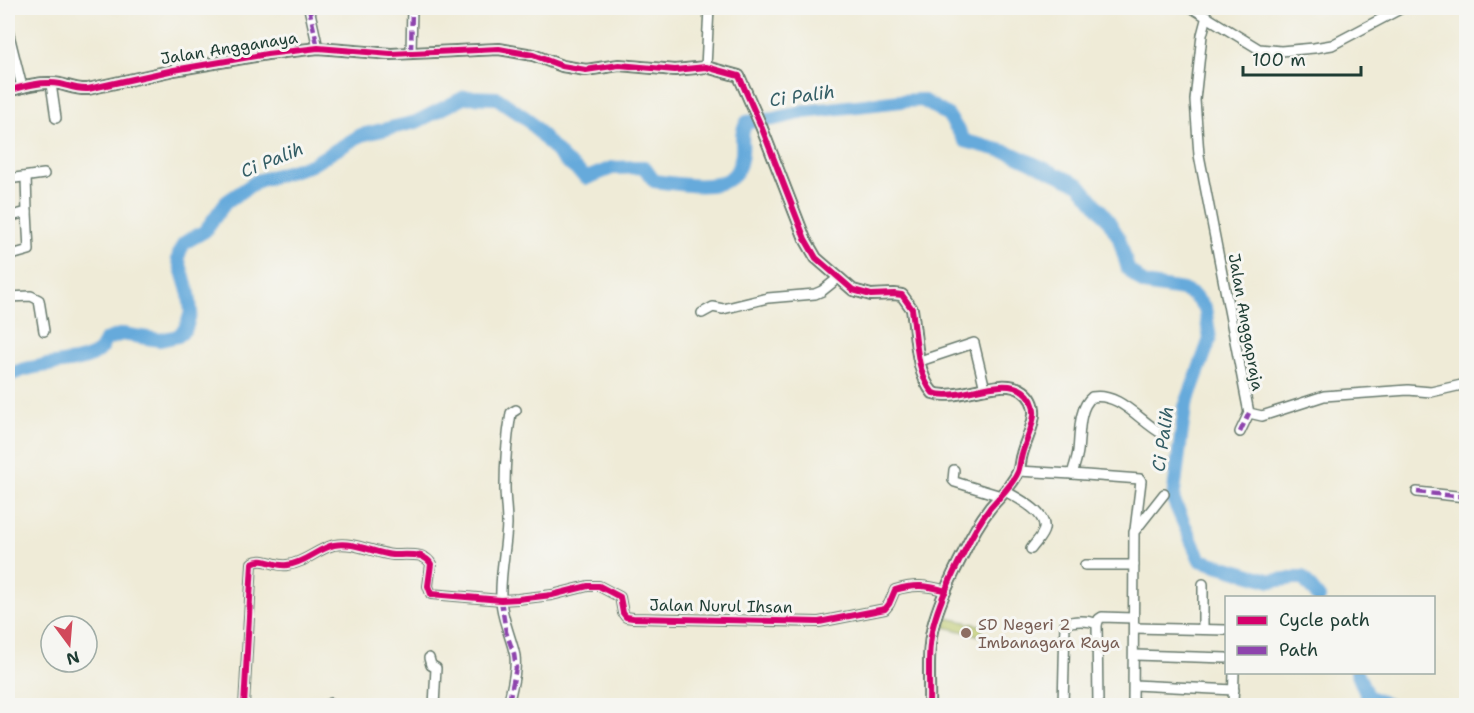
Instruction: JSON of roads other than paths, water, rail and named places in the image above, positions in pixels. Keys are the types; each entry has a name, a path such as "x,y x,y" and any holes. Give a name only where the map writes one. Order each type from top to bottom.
{"street":[{"path":"309,8 318,48"},
{"path":"411,52 412,8"},
{"path":"709,8 706,66 740,76 805,239 816,258 845,286 859,293 902,295 907,300 912,309 921,372 933,393 955,394 1014,387 1023,391 1031,400 1034,419 1018,471 988,510 963,552 935,618 929,642 929,705"},
{"path":"1192,8 1259,49 1281,51 1332,45 1402,8"},
{"name":"Jalan Anggapraja","path":"1207,16 1202,35 1195,100 1199,155 1249,413 1262,416 1324,396 1408,390 1431,392 1467,384"},
{"path":"8,31 22,87"},
{"name":"Jalan Angganaya","path":"8,91 51,84 88,89 174,70 318,48 380,54 500,49 533,55 562,66 586,70 619,65 675,70 706,66"},
{"path":"51,84 56,118"},
{"path":"8,179 44,174"},
{"path":"8,256 29,250 26,177"},
{"path":"8,217 27,212"},
{"path":"702,313 713,307 723,309 768,298 814,294 822,291 837,279"},
{"path":"8,297 31,296 39,300 44,331"},
{"path":"920,361 974,343 985,389"},
{"path":"1072,474 1080,424 1087,400 1092,396 1107,397 1123,404 1162,434"},
{"path":"508,705 516,668 501,600 507,520 505,487 508,438 511,413 516,410"},
{"path":"1240,432 1249,413"},
{"path":"954,470 953,480 955,482 1003,493 1034,508 1044,524 1044,532 1031,549"},
{"path":"1018,471 1138,478 1142,481 1134,532 1133,705"},
{"path":"1417,492 1467,497"},
{"path":"1134,532 1164,494"},
{"path":"1139,500 1147,501 1154,507"},
{"path":"244,705 251,597 250,568 256,561 262,560 285,566 303,561 328,547 345,544 393,555 420,556 430,561 428,586 430,594 501,600"},
{"path":"1085,565 1134,565"},
{"path":"1203,584 1203,629"},
{"name":"Jalan Nurul Ihsan","path":"501,600 534,598 588,586 599,586 620,597 626,618 819,622 885,609 895,590 904,587 931,586 946,591"},
{"path":"1098,705 1097,624 1102,617 1134,623 1225,630"},
{"path":"1064,705 1065,624 1081,621 1097,624"},
{"path":"1135,655 1225,658"},
{"path":"429,658 431,665 436,668 434,705"},
{"path":"1233,705 1234,674"},
{"path":"1134,685 1234,690"}],"waterway":[{"name":"Ci Palih","path":"8,376 30,368 90,357 99,351 105,340 122,334 160,340 178,336 186,328 191,312 189,294 178,258 180,251 184,243 205,231 226,202 257,181 311,165 361,135 416,122 465,97 497,98 527,119 564,160 587,178 612,168 644,167 654,181 703,185 722,183 736,173 742,154 743,131 747,122 803,112 922,100 948,115 965,141 1011,153 1080,185 1107,218 1119,238 1128,269 1144,284 1183,290 1193,295 1205,308 1210,339 1185,407 1173,499 1200,560 1271,581 1302,577 1317,596"},
{"name":"Ci Palih","path":"1358,674 1367,696 1390,706"}],"place":[{"name":"SD Negeri 2 Imbanagara Raya","path":"966,633"}]}
